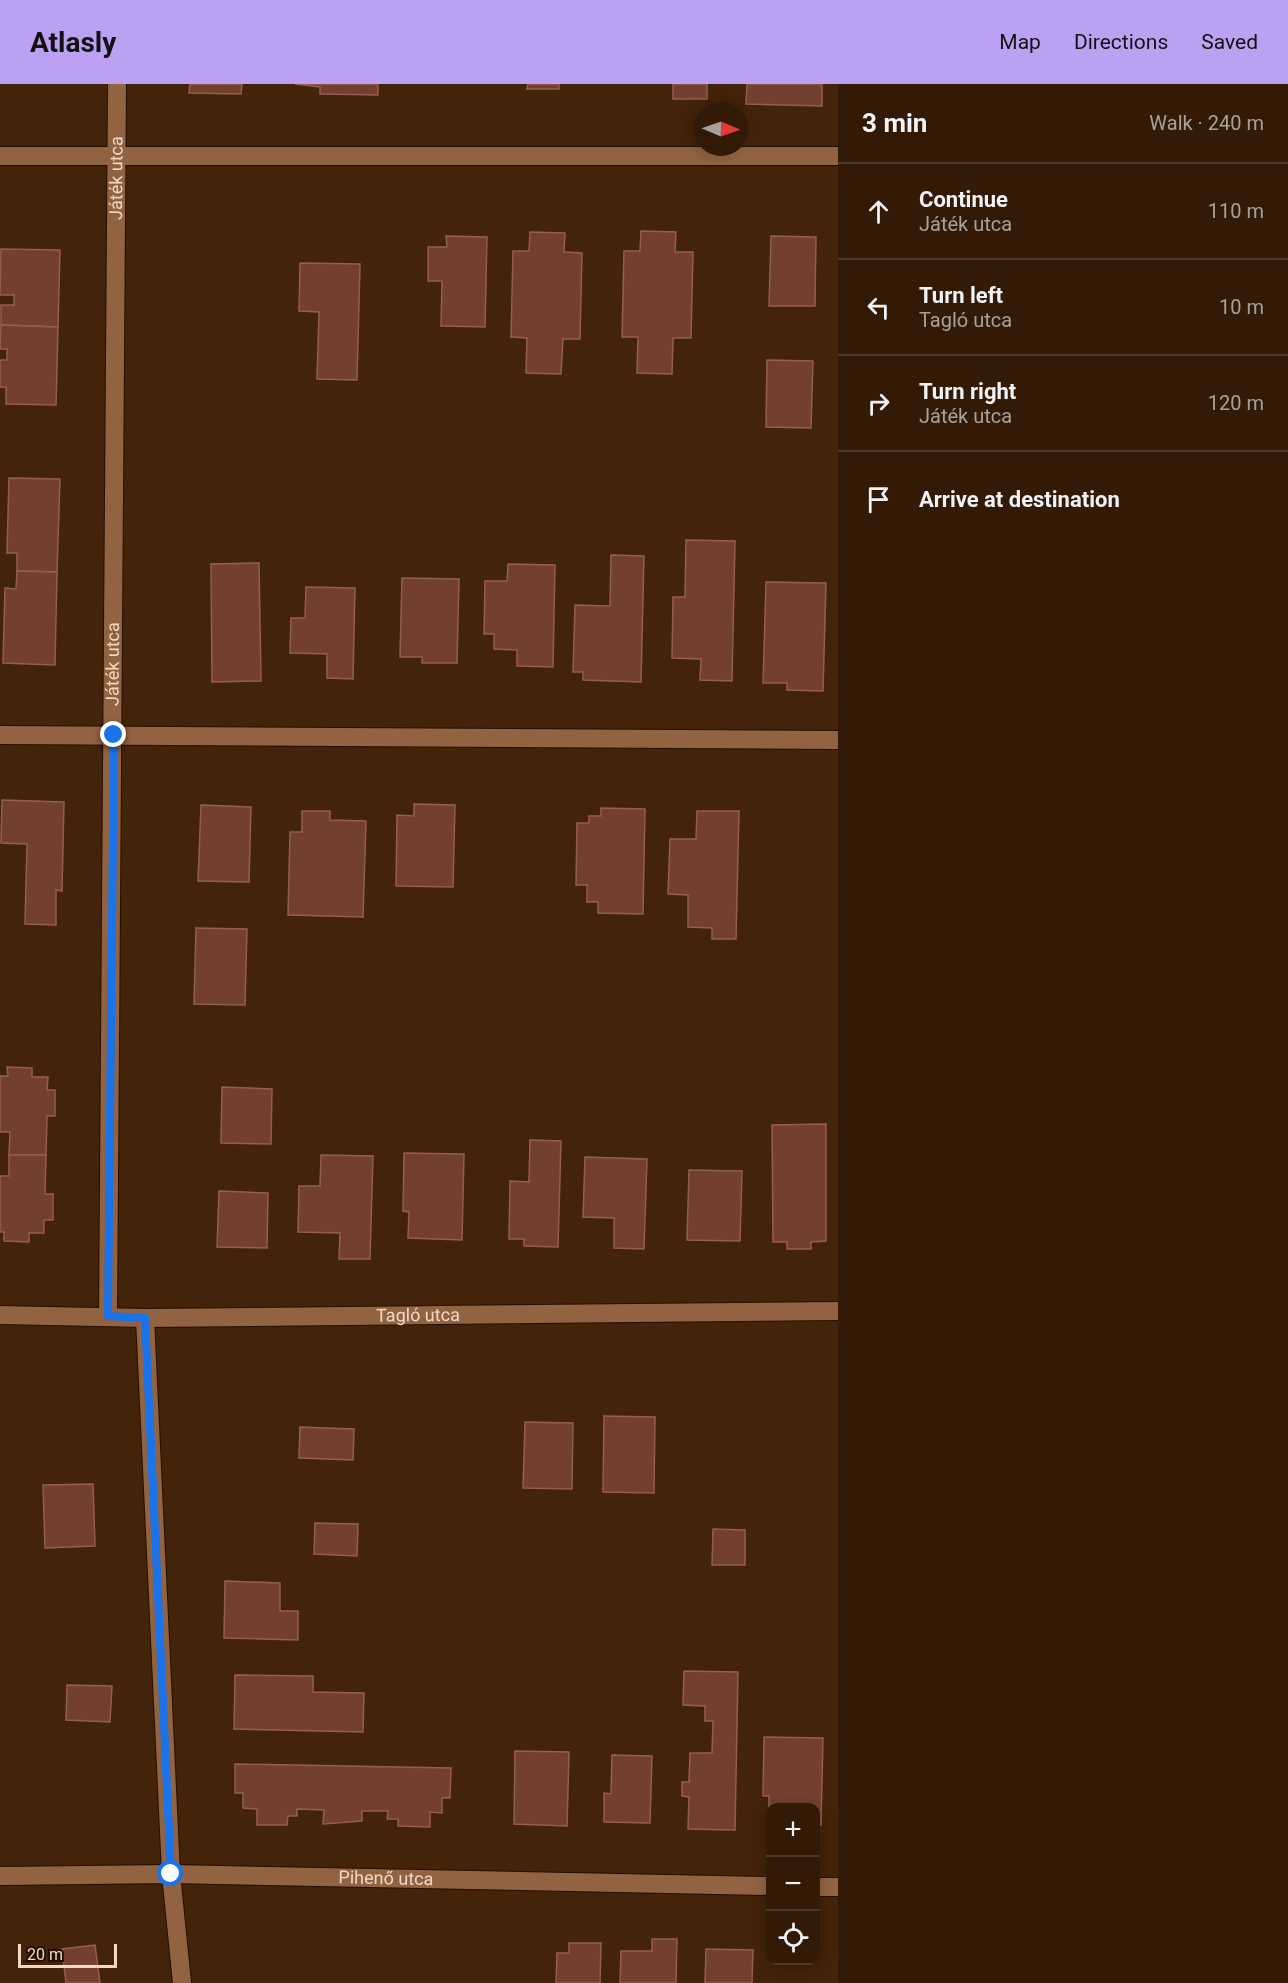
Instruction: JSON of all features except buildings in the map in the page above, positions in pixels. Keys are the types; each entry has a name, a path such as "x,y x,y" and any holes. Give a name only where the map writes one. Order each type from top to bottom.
{"street":[{"name":"Játék utca","path":"108,1316 117,84"},
{"path":"0,156 838,156"},
{"path":"0,735 838,741"},
{"name":"Tagló utca","path":"0,1315 145,1318 838,1311"},
{"path":"145,1318 171,1874 182,1983"},
{"name":"Pihenő utca","path":"0,1876 171,1874 766,1886"},
{"path":"820,1887 838,1887"}],"route":[{"path":"114,735 108,1316 145,1318 171,1874"}]}
